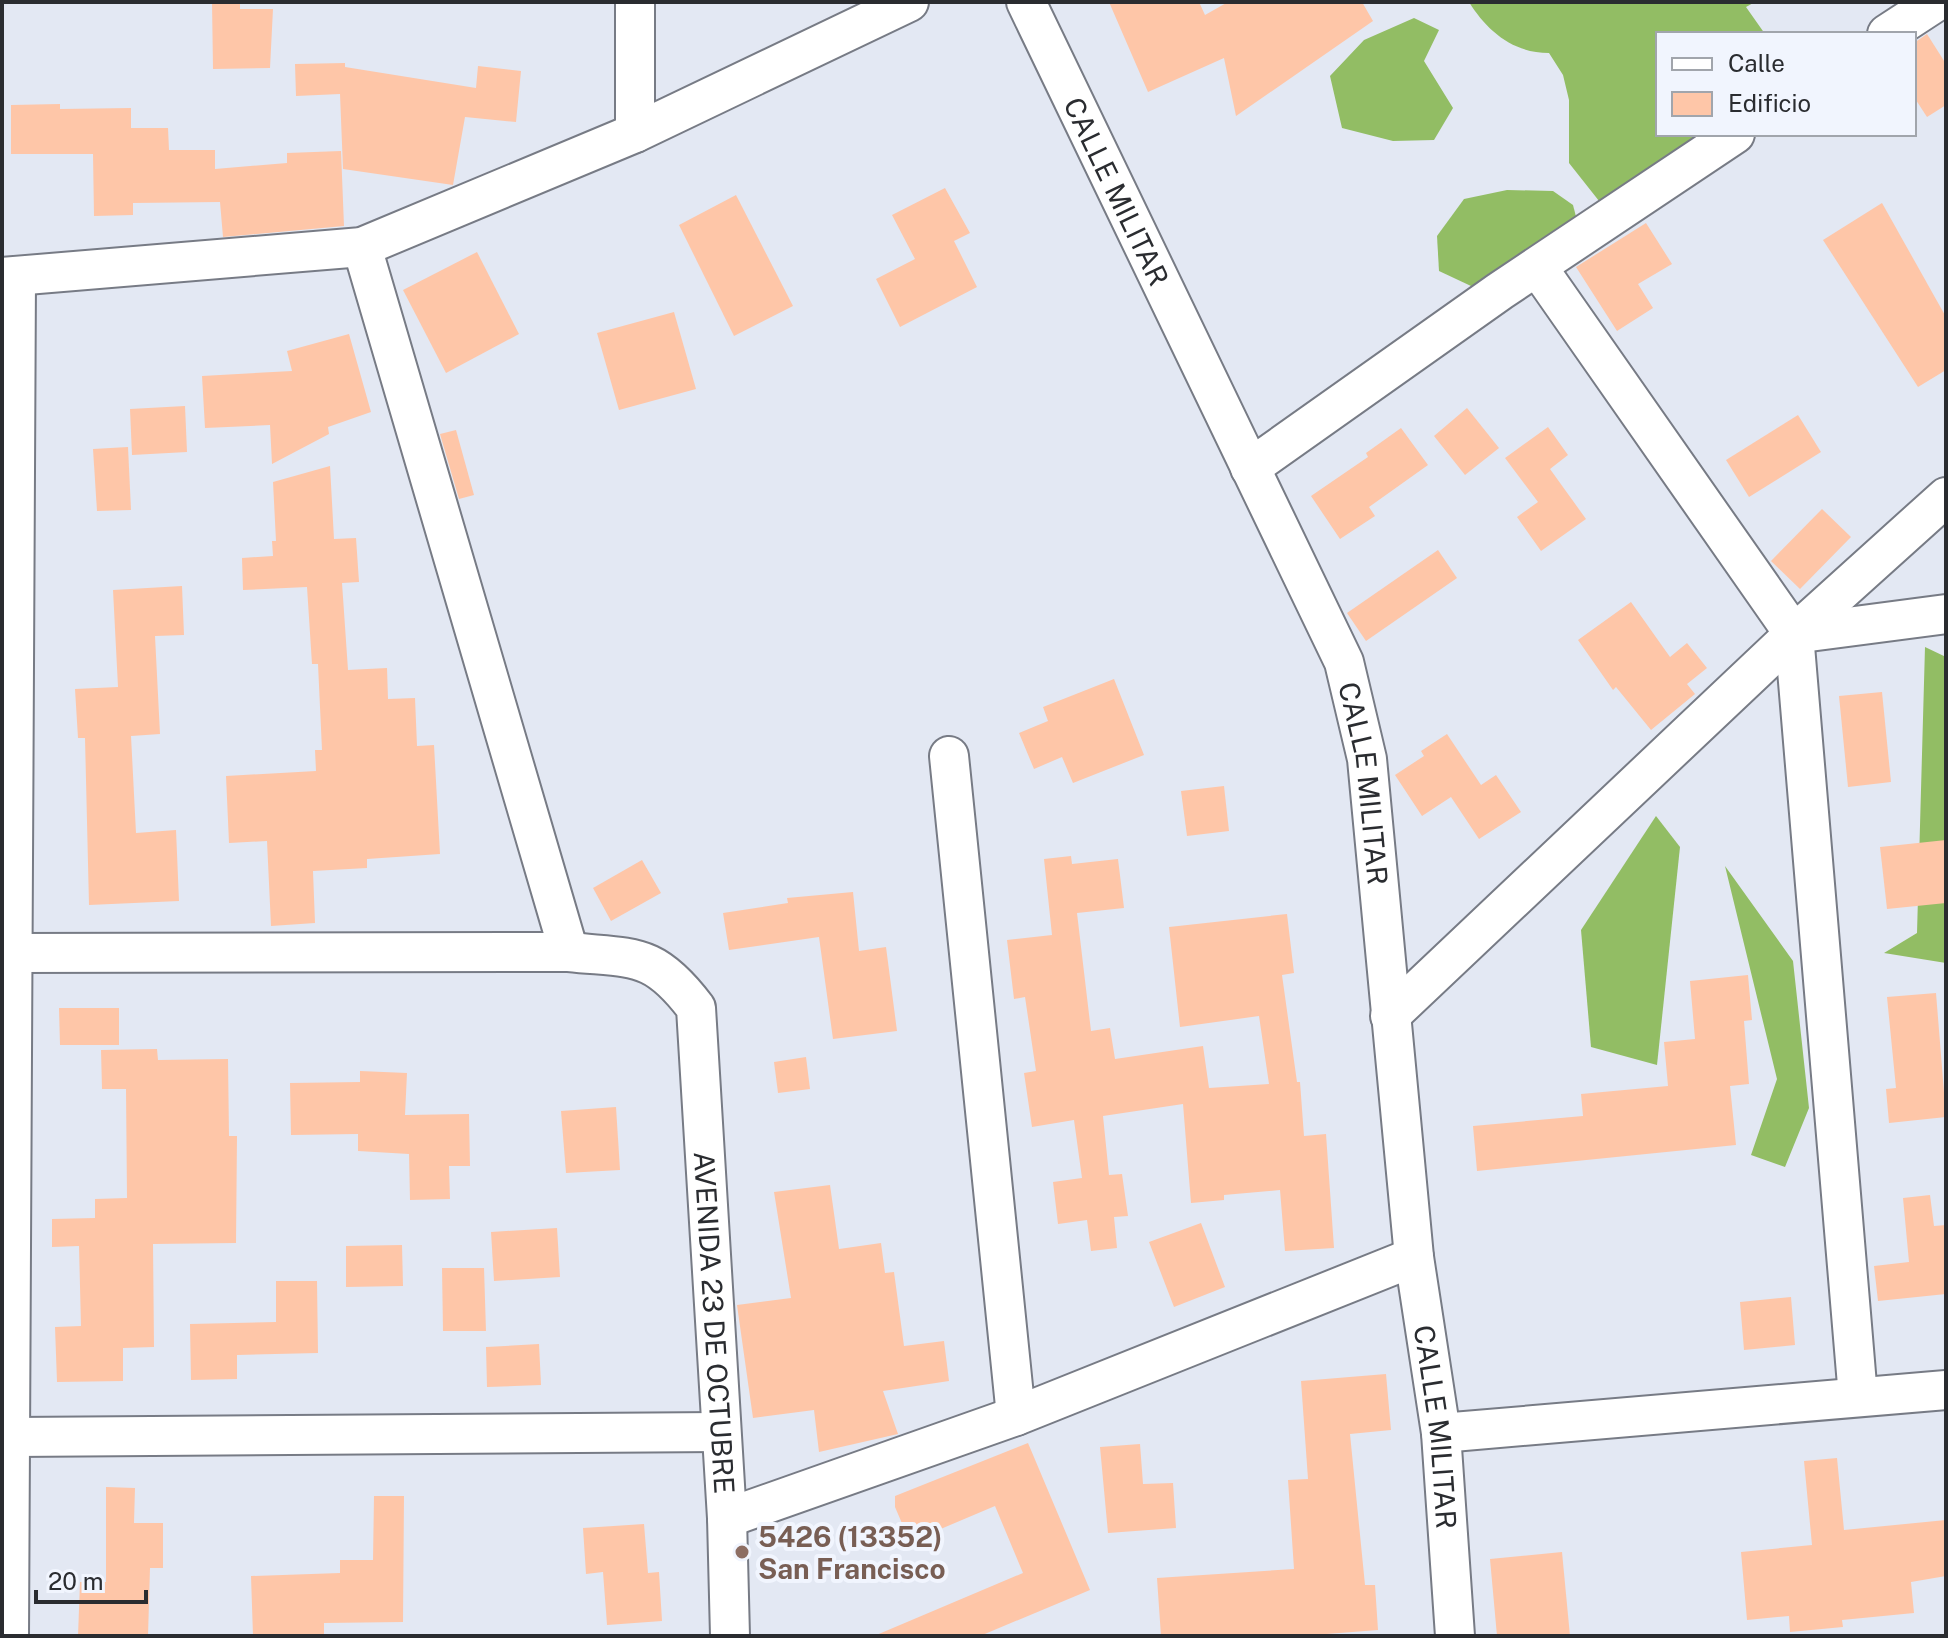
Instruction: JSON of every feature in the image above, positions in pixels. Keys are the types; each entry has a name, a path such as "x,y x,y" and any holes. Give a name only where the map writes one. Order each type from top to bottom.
{"street":[{"path":"635,2 635,133"},
{"path":"9,1636 13,1437 7,1368 14,953 7,833 9,278 362,247 635,133 909,2"},
{"name":"CALLE MILITAR","path":"1026,2 1344,662 1357,708 1367,759 1414,1257 1441,1433 1455,1636"},
{"path":"1890,32 1936,2"},
{"path":"1250,468 1732,136"},
{"path":"14,953 569,952 362,247"},
{"path":"1538,268 1794,634 1858,1397"},
{"path":"1390,1016 1794,634 1946,497"},
{"path":"1794,634 1946,614"},
{"path":"949,756 1016,1416"},
{"name":"AVENIDA 23 DE OCTUBRE","path":"569,952 646,960 675,979 696,1008 727,1518 730,1636"},
{"path":"727,1518 1016,1416 1414,1257"},
{"path":"1441,1433 1946,1390"},
{"path":"13,1437 720,1432"}],"green space":[{"path":"1469,2 1755,2 1746,7 1764,32 1656,32 1656,136 1709,136 1603,206 1569,163 1569,100 1563,75 1549,53 1513,45 1484,22"},
{"path":"1414,18 1439,30 1424,61 1453,108 1434,140 1393,141 1342,128 1330,76 1364,40"},
{"path":"1507,190 1553,191 1573,205 1581,236 1500,291 1471,286 1439,271 1437,236 1464,199"},
{"path":"1925,647 1946,657 1946,963 1884,953 1917,933"},
{"path":"1656,816 1680,847 1657,1065 1591,1047 1581,930"},
{"path":"1725,866 1793,961 1809,1108 1785,1167 1751,1155 1777,1079"}],"building":[{"path":"212,2 240,2 240,9 273,9 270,68 213,69"},
{"path":"1109,2 1199,2 1205,15 1228,2 1362,2 1373,21 1236,116 1224,58 1148,92"},
{"path":"1927,34 1946,64 1946,105 1927,117 1916,100 1916,42"},
{"path":"345,63 345,67 476,88 478,66 521,71 516,122 465,117 453,185 343,169 340,94 296,96 295,64"},
{"path":"60,104 60,109 131,108 131,128 168,128 169,150 215,150 215,169 287,163 287,153 341,151 344,226 223,237 220,202 133,203 133,215 94,216 93,154 11,154 11,105"},
{"path":"945,188 970,233 954,241 977,287 900,327 876,279 915,259 892,215"},
{"path":"736,195 793,306 734,336 679,225"},
{"path":"1882,203 1946,317 1946,370 1918,387 1823,240"},
{"path":"1646,223 1672,264 1638,284 1653,308 1617,331 1576,267"},
{"path":"477,252 519,334 446,373 403,290"},
{"path":"674,312 696,389 619,410 597,333"},
{"path":"349,334 371,412 328,427 329,434 272,464 270,425 205,428 202,376 292,371 287,351"},
{"path":"185,406 187,452 132,455 130,409"},
{"path":"1467,408 1499,448 1465,475 1434,436"},
{"path":"1798,415 1821,452 1749,497 1726,460"},
{"path":"1548,427 1568,455 1550,469 1586,519 1541,551 1517,517 1538,502 1505,458"},
{"path":"1401,428 1428,465 1369,507 1375,516 1340,539 1311,496 1368,457 1366,453"},
{"path":"456,430 474,495 459,499 440,434"},
{"path":"128,447 131,510 97,511 93,449"},
{"path":"330,466 334,539 356,538 359,582 342,583 348,670 387,668 388,699 415,698 417,746 434,745 440,854 367,859 367,868 313,871 315,923 271,926 267,841 229,843 226,776 316,771 315,750 322,750 318,664 312,664 307,587 243,590 242,558 273,556 272,541 276,541 273,482"},
{"path":"1822,509 1851,537 1800,589 1771,561"},
{"path":"1438,550 1457,578 1366,641 1347,613"},
{"path":"182,586 184,635 155,636 160,734 131,736 136,833 176,830 179,901 89,905 85,738 78,738 75,689 118,687 113,590"},
{"path":"1631,602 1670,657 1687,643 1707,668 1687,684 1695,694 1651,730 1616,687 1613,690 1578,640"},
{"path":"1114,679 1144,755 1073,783 1062,757 1034,769 1019,733 1048,721 1043,707"},
{"path":"1882,692 1891,782 1848,787 1839,696"},
{"path":"1447,734 1481,785 1496,775 1521,812 1479,839 1451,797 1422,816 1395,775 1424,756 1421,751"},
{"path":"1224,786 1229,831 1187,836 1181,791"},
{"path":"1946,840 1946,903 1887,909 1880,847"},
{"path":"1071,856 1072,864 1118,859 1124,908 1077,913 1091,1031 1110,1028 1115,1059 1203,1046 1209,1088 1269,1084 1259,1016 1180,1027 1169,927 1287,914 1294,973 1282,975 1297,1082 1300,1082 1304,1136 1326,1134 1334,1248 1285,1251 1280,1190 1224,1195 1224,1200 1191,1203 1183,1104 1103,1116 1109,1175 1122,1174 1128,1216 1114,1217 1117,1248 1091,1251 1087,1220 1058,1224 1053,1182 1082,1178 1074,1120 1032,1127 1024,1073 1036,1071 1025,997 1014,999 1007,940 1052,935 1044,859"},
{"path":"642,860 661,893 611,921 593,888"},
{"path":"853,892 859,951 886,947 897,1031 833,1039 819,937 729,950 723,913 788,903 787,898"},
{"path":"1748,975 1752,1020 1744,1021 1749,1084 1730,1086 1736,1145 1477,1171 1473,1126 1583,1116 1581,1094 1668,1086 1664,1042 1695,1039 1690,981"},
{"path":"1936,993 1946,1117 1889,1123 1886,1089 1896,1088 1887,997"},
{"path":"59,1008 119,1008 119,1045 60,1045"},
{"path":"157,1049 158,1060 228,1059 229,1136 237,1136 236,1243 153,1244 154,1347 123,1348 123,1381 57,1382 55,1327 81,1326 79,1246 52,1247 52,1219 95,1218 95,1199 127,1198 126,1089 102,1089 101,1050"},
{"path":"806,1057 810,1089 778,1093 774,1062"},
{"path":"360,1071 407,1073 405,1115 469,1114 470,1166 449,1166 450,1199 410,1200 409,1154 358,1151 358,1134 291,1135 290,1083 360,1082"},
{"path":"616,1107 620,1170 566,1173 561,1111"},
{"path":"830,1185 839,1249 881,1243 885,1273 894,1272 904,1346 944,1341 949,1381 883,1391 898,1434 819,1452 814,1410 753,1418 737,1305 791,1298 774,1192"},
{"path":"1930,1195 1934,1226 1946,1225 1946,1294 1878,1301 1874,1266 1909,1262 1903,1198"},
{"path":"1201,1223 1225,1287 1174,1307 1149,1242"},
{"path":"557,1228 560,1277 494,1281 491,1232"},
{"path":"402,1245 403,1286 346,1287 346,1246"},
{"path":"442,1268 484,1268 486,1331 443,1331"},
{"path":"276,1281 317,1281 318,1353 237,1355 237,1379 191,1380 190,1324 276,1322"},
{"path":"1791,1297 1795,1345 1744,1350 1740,1302"},
{"path":"539,1344 541,1385 487,1387 486,1347"},
{"path":"1386,1374 1391,1430 1350,1434 1365,1585 1375,1585 1378,1630 1301,1636 1161,1636 1157,1578 1294,1569 1288,1480 1308,1479 1301,1381"},
{"path":"1028,1443 1090,1590 980,1636 874,1636 1023,1573 995,1506 910,1542 895,1507 895,1496"},
{"path":"1140,1444 1143,1484 1173,1483 1176,1528 1108,1533 1100,1447"},
{"path":"1837,1458 1844,1530 1946,1520 1946,1576 1911,1582 1914,1613 1842,1620 1843,1627 1790,1632 1789,1616 1747,1620 1741,1552 1812,1545 1804,1461"},
{"path":"106,1487 135,1488 134,1523 163,1523 163,1568 150,1568 148,1636 78,1636 80,1582 106,1582"},
{"path":"374,1496 404,1496 403,1622 324,1623 324,1636 253,1636 251,1576 340,1573 340,1560 373,1560"},
{"path":"644,1524 648,1573 659,1572 662,1621 607,1625 603,1572 586,1574 583,1528"},
{"path":"1562,1552 1570,1636 1497,1636 1490,1559"}],"place":[{"name":"5426 (13352) San Francisco","path":"742,1552"}]}
